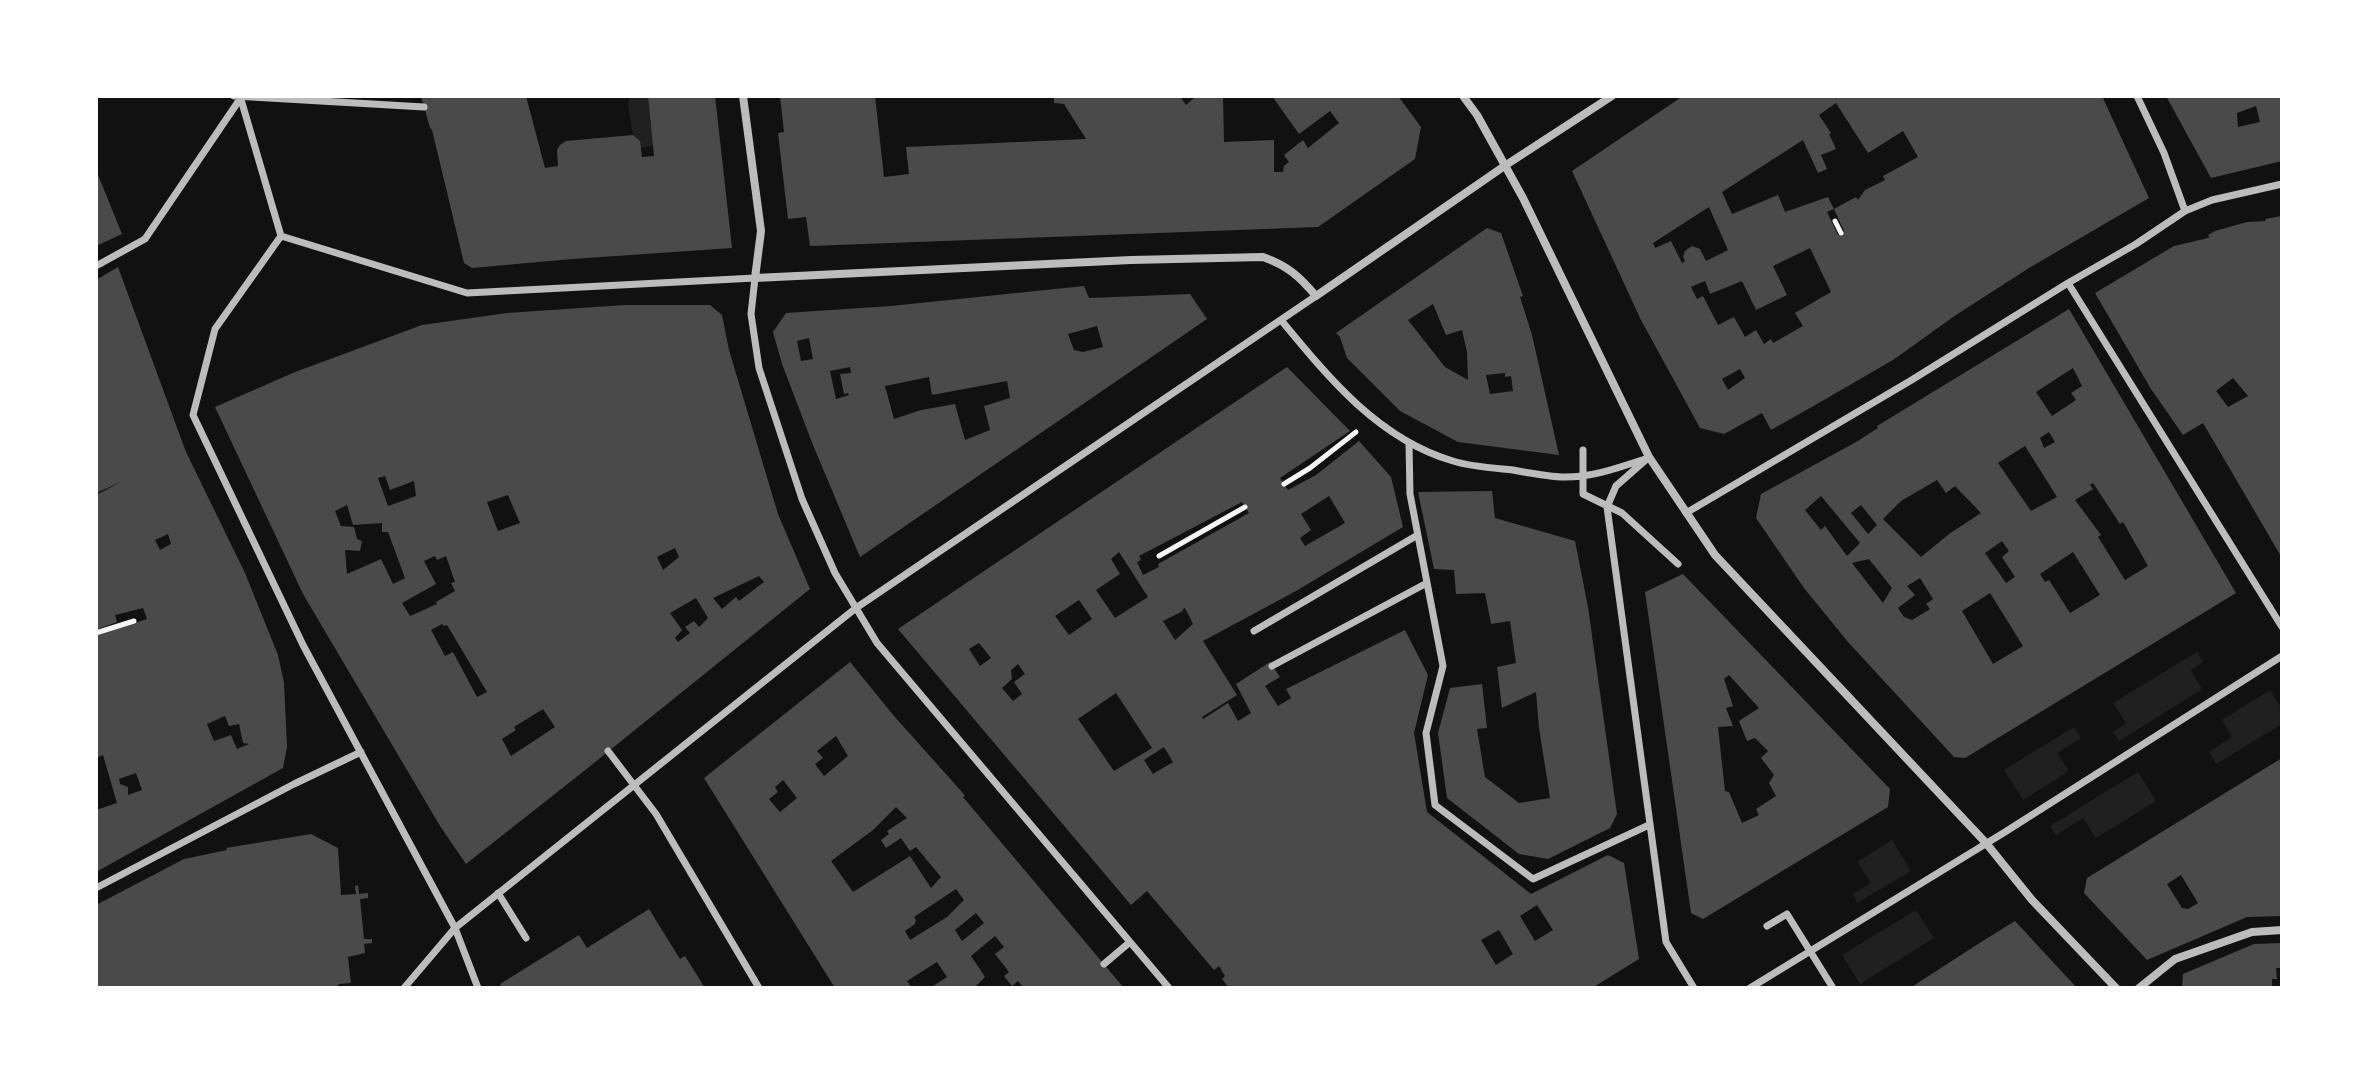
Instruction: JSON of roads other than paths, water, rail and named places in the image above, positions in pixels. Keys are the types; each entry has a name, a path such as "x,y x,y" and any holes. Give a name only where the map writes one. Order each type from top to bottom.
{"street":[{"path":"240,96 281,236"},
{"path":"240,96 424,107"},
{"path":"96,266 145,239 240,96"},
{"path":"743,96 761,231 751,314 759,368 802,499 835,573 877,643 1169,988"},
{"path":"1463,96 1506,165 1649,457 1715,555 1986,843 2032,900 2116,988"},
{"path":"404,988 455,928 856,608 1612,96"},
{"path":"2137,96 2164,153 2185,211"},
{"path":"1686,513 1910,381 2185,211 2212,200 2282,184"},
{"path":"281,236 467,293 1115,261 1263,257 1283,264 1302,279 1316,296"},
{"path":"281,236 215,329 193,415 303,645 455,928 478,988"},
{"path":"2068,283 2282,627"},
{"path":"1281,320 1315,362 1373,419 1409,443 1452,461 1476,467 1564,477 1605,472 1649,457"},
{"path":"1409,443 1408,479 1416,536 1443,666 1426,733 1435,805 1533,879 1649,825"},
{"path":"1583,450 1583,494 1622,513 1678,564"},
{"path":"1649,457 1616,486 1607,507 1666,942 1694,988"},
{"path":"1254,631 1416,536"},
{"path":"1272,666 1425,584"},
{"path":"1750,988 2282,656"},
{"path":"608,751 656,814 759,988"},
{"path":"96,888 361,752"},
{"path":"498,893 526,938"},
{"path":"1767,926 1787,914 1833,988"},
{"path":"2139,988 2175,959 2252,932 2282,930"},
{"path":"1104,964 1130,942"}]}
